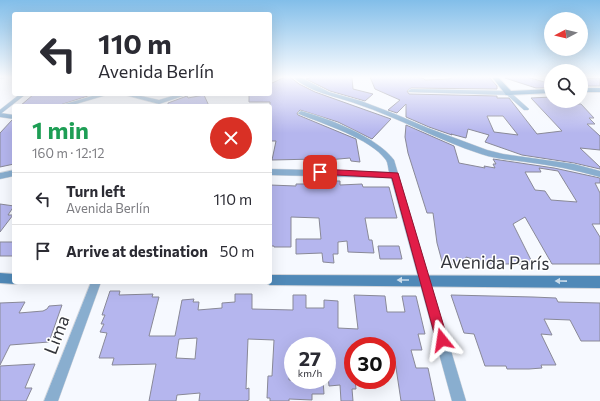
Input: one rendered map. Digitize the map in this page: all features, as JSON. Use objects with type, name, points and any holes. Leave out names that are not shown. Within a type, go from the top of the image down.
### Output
[{"type":"main road","points":[[0,278],[12,279]]},
{"type":"main road","name":"Avenida París","points":[[272,280],[600,282]]},
{"type":"street","points":[[69,104],[99,96]]},
{"type":"street","points":[[133,96],[159,102]]},
{"type":"street","points":[[156,104],[179,96]]},
{"type":"street","points":[[337,96],[359,102],[393,115],[425,130],[484,152],[574,167],[600,174]]},
{"type":"street","points":[[512,96],[526,109]]},
{"type":"street","points":[[300,113],[344,130],[374,145],[390,160],[459,401]]},
{"type":"street","points":[[0,115],[12,117]]},
{"type":"street","points":[[272,172],[395,175]]},
{"type":"street","points":[[0,176],[12,173]]},
{"type":"street","name":"Lima","points":[[51,401],[95,284]]},
{"type":"lane","points":[[0,112],[20,96]]},
{"type":"building","points":[[32,96],[88,96],[63,104],[22,104]]},
{"type":"building","points":[[187,96],[188,98],[204,96],[208,104],[168,104]]},
{"type":"building","points":[[249,96],[325,96],[391,119],[372,139],[338,122],[300,110],[297,113],[298,115],[356,139],[360,162],[351,161],[350,158],[316,161],[316,159],[272,160],[276,141],[272,141],[272,104],[270,104],[270,102],[249,102]]},
{"type":"building","points":[[346,96],[371,96],[365,101]]},
{"type":"building","points":[[390,96],[497,96],[497,98],[509,98],[537,134],[562,131],[531,98],[544,97],[544,108],[585,108],[594,118],[589,118],[595,124],[587,124],[600,136],[600,150],[580,148],[600,167],[600,169],[574,163],[522,155],[485,142],[489,135],[468,129],[466,138],[451,134],[452,135],[406,117],[406,104],[397,113],[388,110],[400,100]],"holes":[[[487,116],[503,116],[518,135],[494,132]]]},
{"type":"building","points":[[12,120],[12,164],[0,167],[0,133]]},
{"type":"building","points":[[406,125],[454,146],[459,163],[485,168],[484,166],[495,168],[493,164],[496,164],[493,159],[554,168],[600,178],[600,183],[595,183],[600,193],[600,224],[592,224],[600,237],[600,264],[552,264],[525,217],[513,224],[533,264],[482,264],[483,262],[466,257],[466,264],[443,265],[437,243],[433,213],[427,213],[408,153],[405,137]],"holes":[[[539,168],[558,171],[577,202],[551,200],[545,191],[535,190],[525,172],[541,172]]]},
{"type":"building","points":[[330,181],[340,181],[340,185],[362,184],[363,187],[389,187],[397,218],[365,218],[369,240],[372,240],[374,253],[348,252],[347,241],[338,242],[338,254],[333,254],[334,263],[323,262],[322,253],[296,254],[296,239],[321,239],[319,218],[291,217],[291,247],[272,246],[272,185],[296,186],[296,184],[330,184]]},
{"type":"building","points":[[0,204],[12,206],[12,209],[8,215],[12,215],[12,216],[0,232]]},
{"type":"building","points":[[0,242],[12,242],[12,256],[0,256]]},
{"type":"building","points":[[378,246],[399,246],[402,259],[380,259]]},
{"type":"building","points":[[110,291],[120,291],[119,295],[153,294],[152,297],[159,297],[149,336],[175,336],[182,300],[194,299],[193,302],[199,302],[198,310],[222,308],[222,303],[235,302],[235,294],[252,294],[252,309],[293,310],[293,295],[306,295],[306,308],[324,308],[324,300],[338,301],[338,328],[358,329],[354,295],[385,296],[387,312],[405,312],[402,296],[416,296],[425,334],[418,334],[422,350],[411,350],[416,368],[428,368],[435,401],[401,401],[396,368],[396,337],[344,337],[344,389],[352,389],[353,401],[341,401],[340,385],[336,385],[336,337],[284,337],[284,389],[324,389],[324,394],[312,394],[312,400],[289,399],[289,401],[270,401],[270,398],[267,398],[268,376],[272,376],[274,340],[248,339],[246,389],[249,388],[249,400],[199,401],[200,393],[177,395],[176,401],[149,401],[156,364],[112,365],[114,358],[99,358],[107,333],[100,332],[104,324],[101,324],[105,315],[102,315]],"holes":[[[197,338],[195,359],[176,358],[179,339]]]},
{"type":"building","points":[[451,295],[556,298],[558,302],[600,303],[600,341],[581,341],[570,320],[544,319],[552,335],[541,334],[556,365],[541,365],[542,368],[529,369],[507,369],[506,366],[485,366],[474,334],[464,333]]},
{"type":"building","points":[[25,302],[19,313],[43,311],[49,306],[62,305],[49,342],[10,345],[0,365],[0,303]]},
{"type":"building","points":[[35,364],[25,388],[32,388],[26,401],[0,401],[0,366]]},
{"type":"route","points":[[320,172],[395,175],[442,340]]}]
